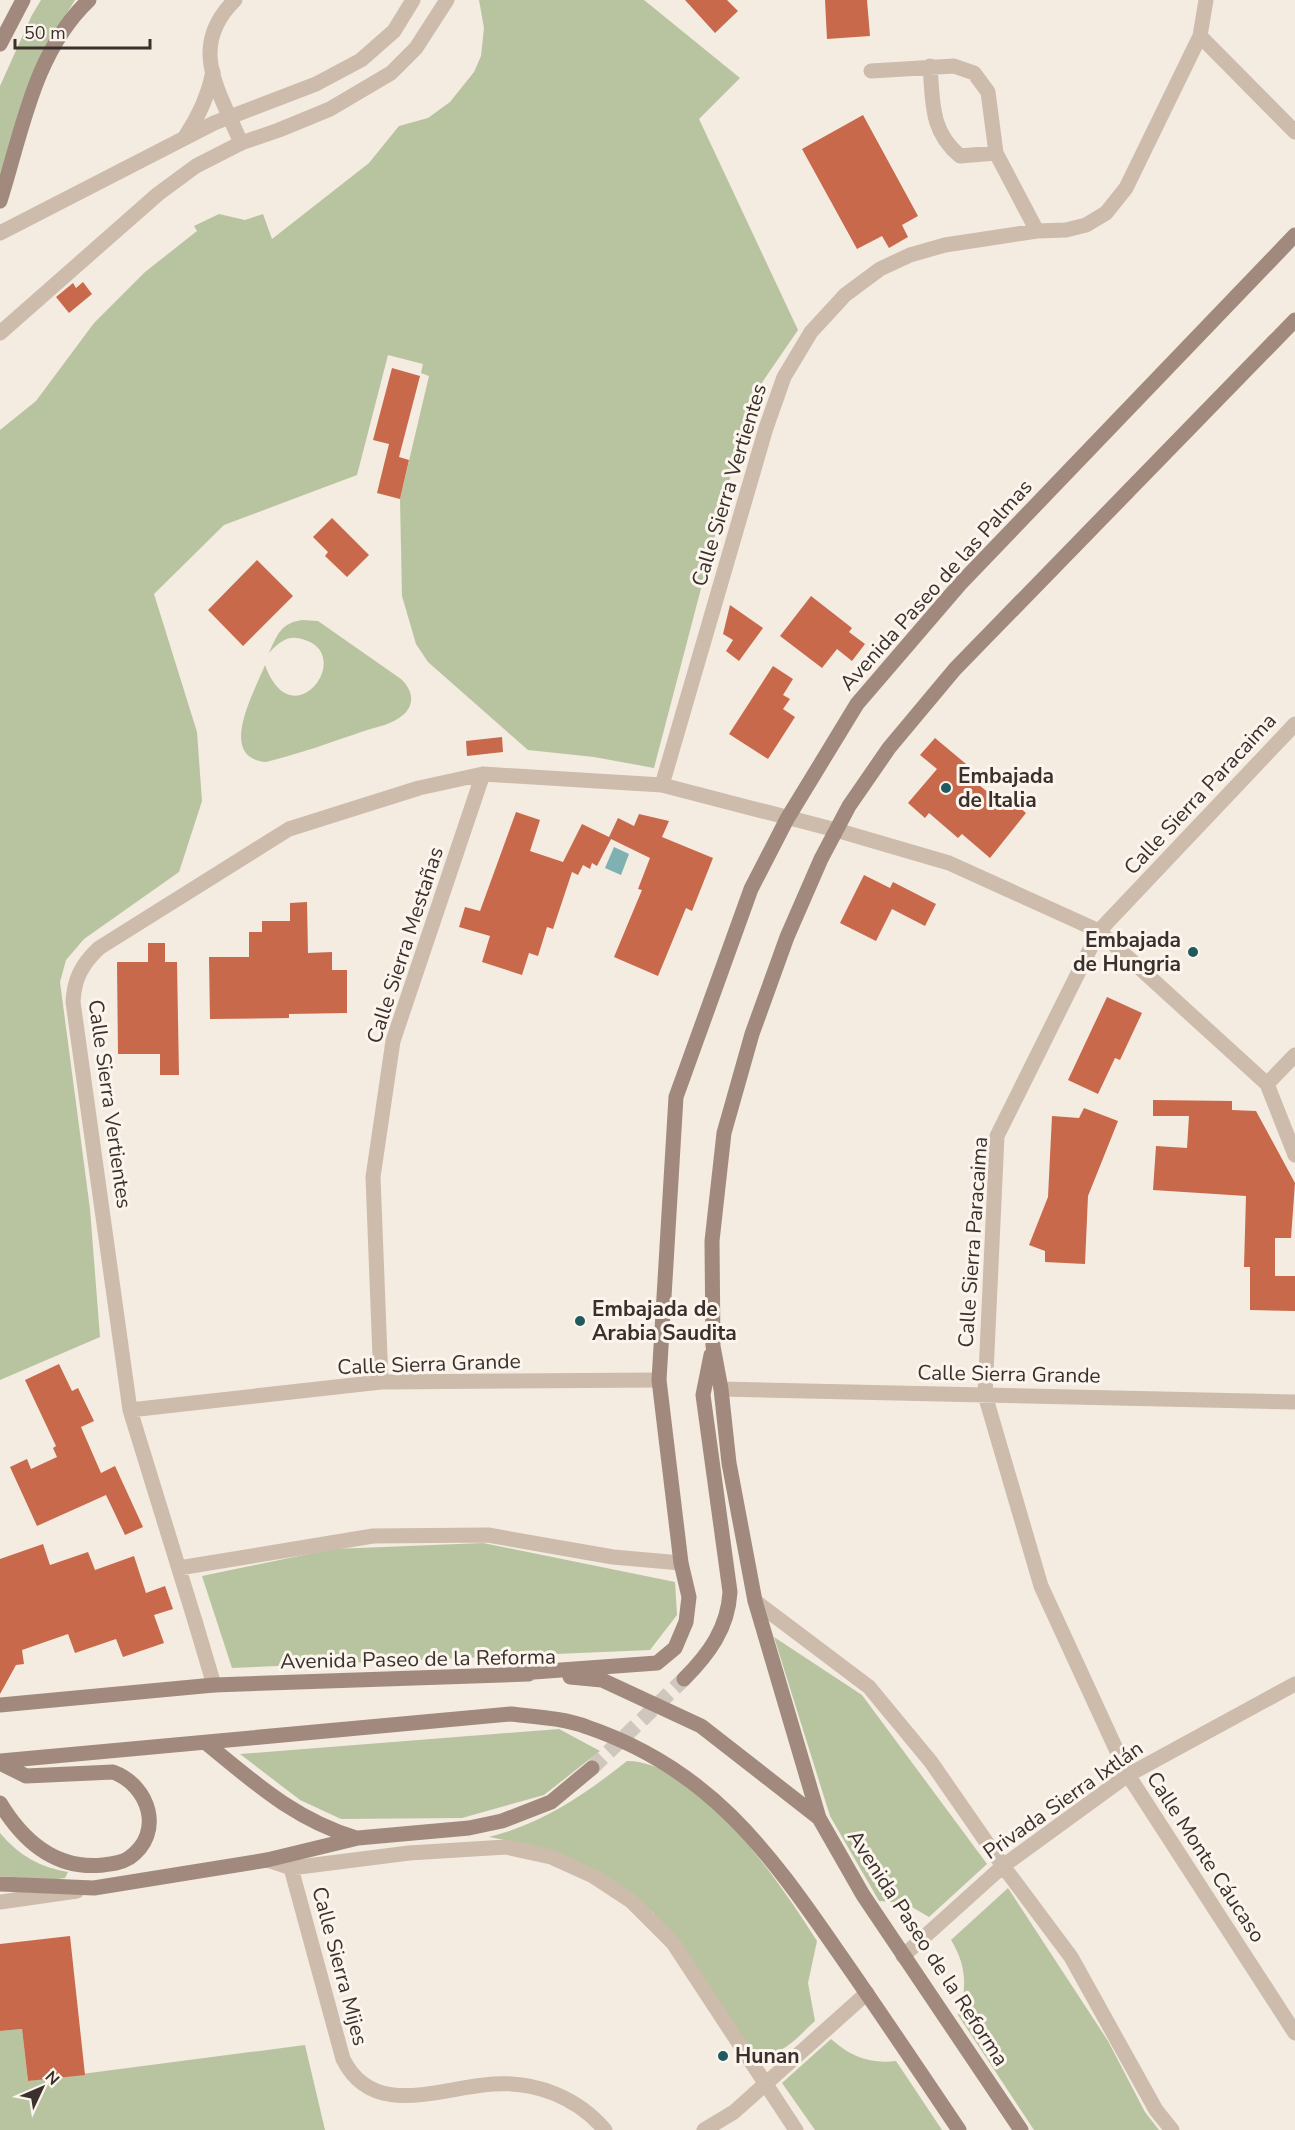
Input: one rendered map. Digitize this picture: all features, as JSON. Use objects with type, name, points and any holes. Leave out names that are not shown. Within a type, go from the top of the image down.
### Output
[{"type":"main road","points":[[0,44],[23,0]]},
{"type":"main road","points":[[0,201],[44,62],[64,27],[89,0]]},
{"type":"main road","name":"Avenida Paseo de las Palmas","points":[[520,1673],[657,1663],[675,1647],[686,1622],[689,1597],[681,1563],[659,1380],[676,1097],[751,889],[787,819],[857,704],[960,584],[1295,235]]},
{"type":"main road","points":[[684,1679],[713,1645],[729,1609],[730,1592],[703,1395],[712,1346],[712,1241],[724,1133],[766,988],[787,937],[836,830],[849,806],[889,748],[955,669],[1295,320]]},
{"type":"main road","points":[[712,1346],[721,1389],[729,1463],[755,1601],[819,1818]]},
{"type":"main road","name":"Avenida Paseo de la Reforma","points":[[0,1705],[214,1685],[520,1673],[602,1680],[701,1726],[819,1818],[863,1895],[1022,2130]]},
{"type":"main road","points":[[0,1762],[511,1714],[551,1718],[586,1726],[675,1769],[720,1803],[759,1843],[867,1993],[959,2130]]},
{"type":"main road","points":[[206,1743],[294,1811],[314,1822],[358,1838]]},
{"type":"main road","points":[[0,1762],[26,1776],[113,1772],[123,1775],[144,1796],[148,1806],[149,1826],[142,1844],[129,1858],[120,1863],[83,1866],[70,1864],[57,1859],[32,1842],[20,1831],[0,1803]]},
{"type":"main road","points":[[0,1884],[94,1888],[267,1860],[358,1838],[469,1828],[502,1821],[551,1802],[592,1768]]},
{"type":"street","points":[[235,0],[220,16],[210,38],[209,50],[213,72],[241,143]]},
{"type":"street","points":[[0,232],[230,116],[316,84],[361,60],[394,31],[413,0]]},
{"type":"street","points":[[0,333],[158,194],[196,166],[241,143],[304,120],[376,84],[416,48],[447,0]]},
{"type":"street","name":"Calle Sierra Vertientes","points":[[662,785],[766,428],[784,377],[811,332],[845,295],[880,269],[910,255],[945,245],[1037,231],[1066,230],[1086,225],[1106,213],[1126,188],[1200,36],[1206,0]]},
{"type":"street","points":[[1200,36],[1295,132]]},
{"type":"street","points":[[930,66],[934,118],[946,144],[960,156],[996,153]]},
{"type":"street","points":[[871,71],[954,66],[975,73],[988,92],[996,153],[1037,231]]},
{"type":"street","points":[[185,138],[198,118],[208,95],[213,72]]},
{"type":"street","name":"Calle Sierra Paracaima","points":[[985,1395],[998,1136],[1099,931],[1295,724]]},
{"type":"street","name":"Calle Sierra Vertientes","points":[[214,1685],[130,1410],[73,1002],[74,989],[82,967],[99,948],[289,829],[419,788],[483,774],[662,785],[836,830],[949,863],[1099,931],[1267,1084]]},
{"type":"street","name":"Calle Sierra Mestañas","points":[[381,1382],[373,1178],[393,1041],[483,774]]},
{"type":"street","points":[[1295,1055],[1267,1084],[1295,1155]]},
{"type":"street","name":"Calle Sierra Grande","points":[[130,1410],[381,1382],[659,1380]]},
{"type":"street","name":"Calle Sierra Grande","points":[[721,1389],[1295,1402]]},
{"type":"street","name":"Calle Monte Cáucaso","points":[[985,1395],[1041,1586],[1128,1775],[1295,2033]]},
{"type":"street","points":[[179,1568],[373,1536],[488,1536],[613,1557],[681,1563]]},
{"type":"street","points":[[755,1601],[869,1687],[931,1762],[1003,1866],[1071,1957],[1156,2110],[1172,2130]]},
{"type":"street","name":"Privada Sierra Ixtlán","points":[[903,1956],[1003,1866],[1128,1775],[1295,1684]]},
{"type":"street","points":[[267,1860],[291,1868],[409,1853],[506,1847],[551,1857],[572,1866],[631,1901],[673,1943],[796,2130]]},
{"type":"street","name":"Calle Sierra Mijes","points":[[291,1868],[343,2059],[349,2070],[362,2084],[378,2093],[400,2096],[494,2084],[526,2085],[560,2096],[578,2105],[594,2117],[605,2130]]},
{"type":"street","points":[[0,1902],[94,1888]]},
{"type":"street","points":[[719,2130],[734,2112],[867,1993]]},
{"type":"street","points":[[704,2130],[734,2112]]},
{"type":"green space","points":[[41,0],[75,0],[44,50],[0,181],[0,86]]},
{"type":"green space","points":[[479,0],[644,0],[740,78],[699,119],[798,330],[759,387],[737,451],[654,768],[594,757],[528,750],[428,662],[416,644],[402,596],[400,499],[429,376],[421,373],[423,364],[388,355],[357,475],[224,525],[154,594],[197,732],[202,801],[179,872],[84,939],[66,960],[60,982],[90,1209],[100,1337],[0,1380],[0,430],[36,401],[94,323],[145,272],[197,231],[194,226],[219,214],[245,220],[263,214],[272,239],[369,163],[399,126],[428,118],[450,102],[474,72],[481,56],[484,28]]},
{"type":"green space","points":[[302,620],[318,621],[401,679],[410,692],[410,706],[403,715],[390,723],[315,748],[266,762],[251,758],[243,749],[241,736],[243,722],[265,665],[277,686],[290,695],[303,694],[314,687],[321,675],[324,661],[319,649],[305,640],[289,638],[269,653],[277,635],[284,627]]},
{"type":"green space","points":[[483,1543],[675,1582],[677,1615],[650,1650],[232,1668],[202,1576],[333,1549]]},
{"type":"green space","points":[[774,1637],[862,1695],[987,1864],[929,1917],[905,1903],[879,1901],[830,1816]]},
{"type":"green space","points":[[559,1729],[600,1751],[544,1795],[462,1818],[341,1819],[300,1800],[240,1754]]},
{"type":"green space","points":[[627,1761],[654,1766],[682,1781],[710,1803],[760,1860],[817,1941],[808,1983],[815,2021],[784,2048],[767,2053],[758,2052],[748,2046],[653,1912],[530,1845],[489,1837],[528,1824],[562,1807]]},
{"type":"green space","points":[[0,1833],[14,1848],[39,1864],[68,1872],[65,1878],[50,1880],[0,1876]]},
{"type":"green space","points":[[1008,1888],[1108,2041],[1145,2112],[1159,2130],[1034,2130],[958,2015],[963,1995],[964,1976],[960,1958],[951,1940]]},
{"type":"green space","points":[[22,2029],[28,2081],[305,2045],[325,2130],[0,2130],[0,2031]]},
{"type":"green space","points":[[831,2039],[861,2058],[896,2061],[942,2130],[815,2130],[782,2083]]},
{"type":"water","points":[[614,847],[629,854],[621,875],[605,868]]},
{"type":"building","points":[[685,0],[727,0],[738,11],[715,33]]},
{"type":"building","points":[[825,0],[867,0],[870,36],[827,39]]},
{"type":"building","points":[[863,115],[918,216],[902,225],[908,237],[889,248],[882,236],[857,249],[802,149]]},
{"type":"building","points":[[83,282],[92,294],[69,313],[56,297],[73,283],[76,288]]},
{"type":"building","points":[[392,368],[420,376],[399,457],[409,460],[400,499],[377,493],[389,444],[373,440]]},
{"type":"building","points":[[332,518],[369,555],[347,577],[325,556],[328,552],[313,537]]},
{"type":"building","points":[[257,560],[293,596],[243,646],[208,610]]},
{"type":"building","points":[[811,596],[852,628],[849,632],[865,644],[852,661],[837,649],[822,668],[780,636]]},
{"type":"building","points":[[730,605],[763,628],[739,661],[726,651],[733,640],[723,634]]},
{"type":"building","points":[[773,666],[793,679],[783,695],[790,699],[783,709],[795,717],[768,759],[729,734]]},
{"type":"building","points":[[502,737],[503,752],[467,756],[466,741]]},
{"type":"building","points":[[935,738],[984,779],[979,785],[1006,807],[1012,801],[1026,813],[990,858],[962,834],[958,838],[929,813],[925,818],[908,803],[937,769],[920,755]]},
{"type":"building","points":[[516,812],[540,820],[530,851],[563,862],[582,824],[609,837],[618,818],[634,826],[639,814],[669,821],[662,837],[713,858],[692,911],[686,908],[658,976],[614,957],[642,890],[638,889],[650,858],[611,839],[597,866],[592,863],[590,869],[583,865],[578,875],[572,872],[553,929],[547,927],[538,956],[529,953],[522,975],[482,962],[490,936],[459,927],[465,907],[480,911]]},
{"type":"building","points":[[864,875],[890,888],[893,882],[936,904],[925,926],[892,909],[876,941],[840,923]]},
{"type":"building","points":[[307,902],[308,953],[332,952],[332,970],[347,970],[347,1013],[289,1014],[289,1018],[210,1019],[209,957],[249,957],[249,932],[262,932],[262,921],[290,921],[290,903]]},
{"type":"building","points":[[148,943],[165,943],[165,962],[177,962],[179,1075],[160,1075],[160,1054],[118,1054],[117,962],[148,962]]},
{"type":"building","points":[[1107,997],[1142,1013],[1120,1060],[1115,1058],[1098,1094],[1068,1080]]},
{"type":"building","points":[[1153,1100],[1232,1101],[1232,1110],[1256,1111],[1295,1183],[1291,1238],[1275,1238],[1275,1276],[1295,1276],[1295,1311],[1250,1310],[1250,1267],[1244,1267],[1246,1196],[1153,1190],[1156,1146],[1187,1148],[1189,1116],[1153,1116]]},
{"type":"building","points":[[1084,1108],[1118,1121],[1088,1196],[1085,1264],[1045,1262],[1045,1251],[1029,1245],[1048,1197],[1052,1116],[1079,1118]]},
{"type":"building","points":[[59,1364],[72,1391],[78,1388],[94,1421],[81,1427],[101,1473],[115,1466],[143,1527],[125,1535],[106,1495],[37,1526],[10,1467],[27,1459],[31,1469],[57,1457],[53,1448],[56,1446],[25,1380]]},
{"type":"building","points":[[43,1544],[50,1565],[88,1552],[95,1570],[134,1556],[146,1593],[165,1586],[173,1609],[154,1615],[164,1643],[123,1657],[116,1639],[75,1653],[68,1634],[22,1650],[24,1664],[16,1665],[0,1694],[0,1559]]},
{"type":"building","points":[[70,1936],[85,2075],[28,2081],[22,2029],[0,2031],[0,1944]]},
{"type":"tunnel","points":[[592,1768],[684,1679]]},
{"type":"place","name":"Embajada de Italia","points":[[946,788]]},
{"type":"place","name":"Embajada de Hungria","points":[[1193,952]]},
{"type":"place","name":"Embajada de Arabia Saudita","points":[[580,1321]]},
{"type":"place","name":"Hunan","points":[[723,2056]]}]
